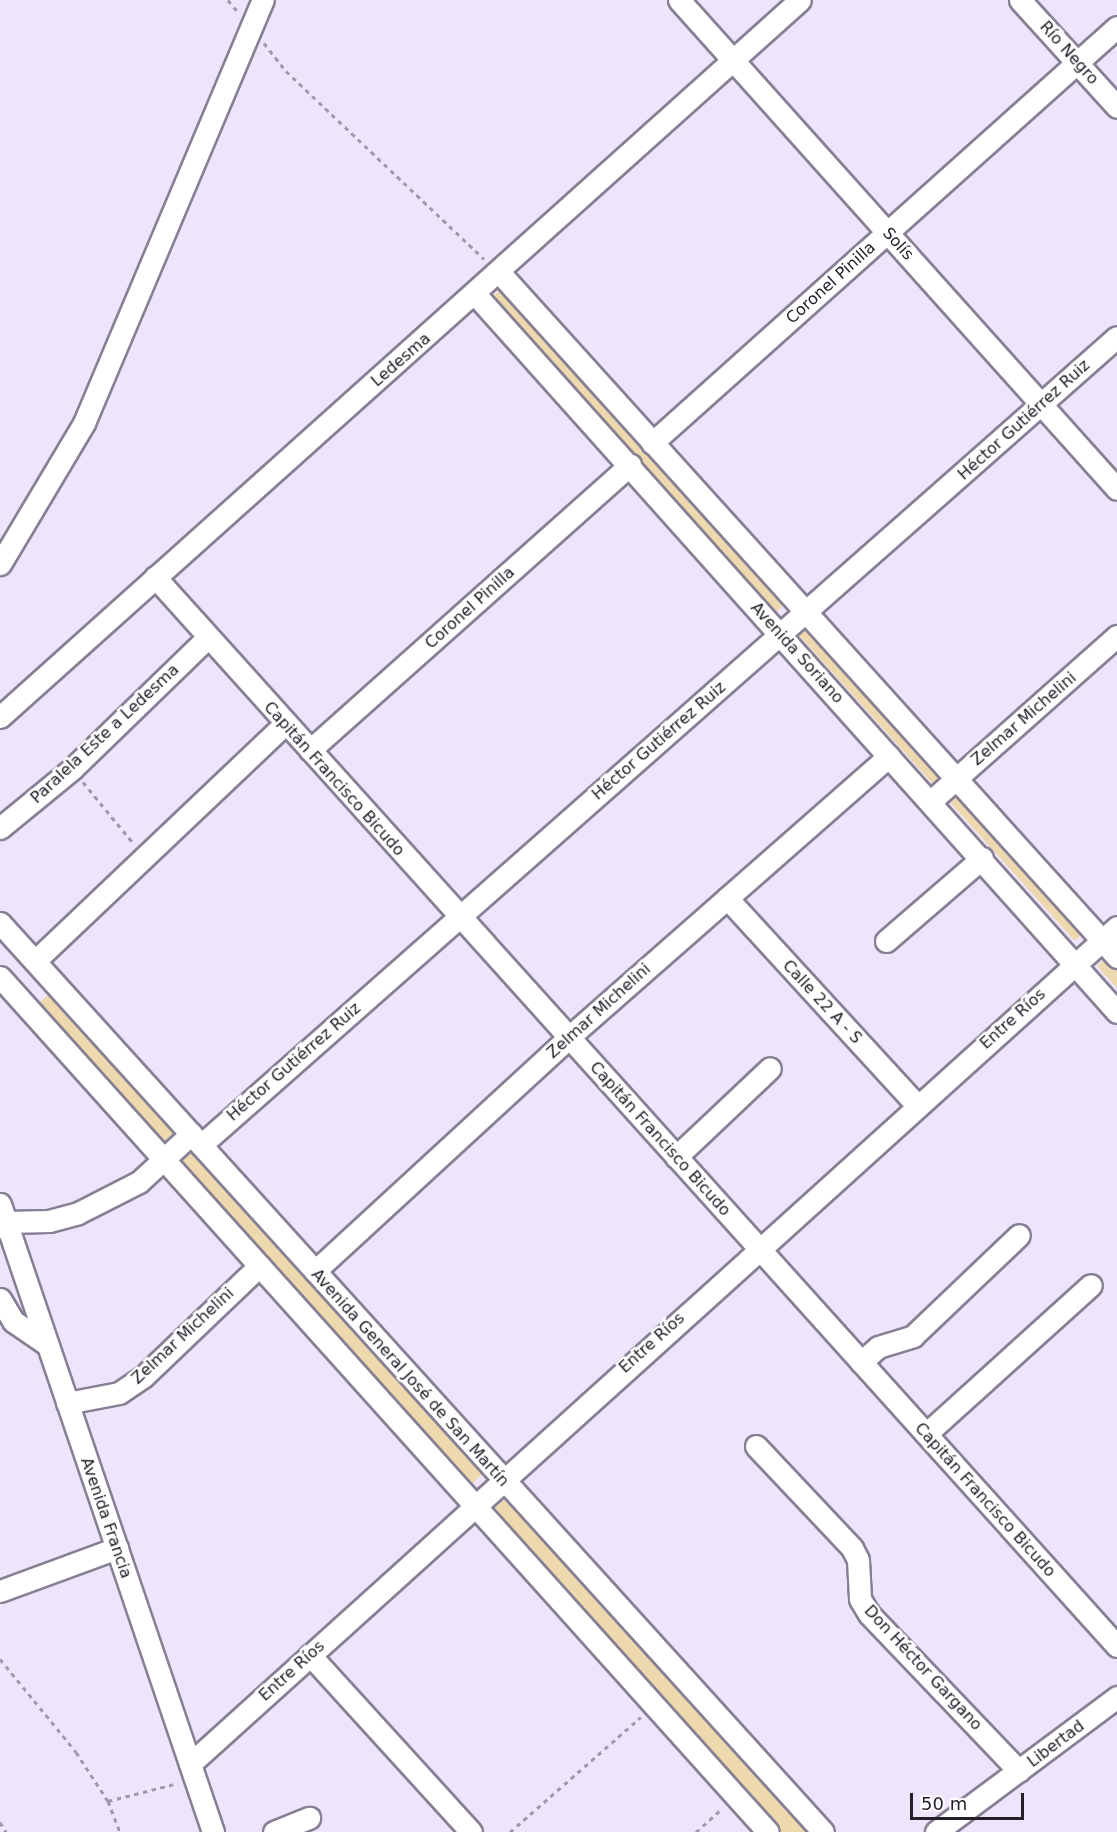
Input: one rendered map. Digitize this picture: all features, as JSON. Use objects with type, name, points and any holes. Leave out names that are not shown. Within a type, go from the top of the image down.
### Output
[{"type":"street","points":[[0,564],[89,414],[263,0]]},
{"type":"street","name":"Solís","points":[[679,0],[1117,489]]},
{"type":"street","name":"Ledesma","points":[[0,717],[475,294],[800,0]]},
{"type":"street","name":"Río Negro","points":[[1020,0],[1117,107]]},
{"type":"street","name":"Coronel Pinilla","points":[[652,443],[1117,27]]},
{"type":"street","name":"Avenida Soriano","points":[[499,272],[956,779],[1109,933],[1117,957]]},
{"type":"street","name":"Avenida Soriano","points":[[475,294],[982,858],[1117,1012]]},
{"type":"street","name":"Héctor Gutiérrez Ruiz","points":[[2,1218],[49,1221],[78,1213],[139,1182],[165,1160],[196,1140],[458,918],[1117,337]]},
{"type":"street","name":"Coronel Pinilla","points":[[310,750],[630,465]]},
{"type":"street","name":"Capitán Francisco Bicudo","points":[[155,577],[284,725],[310,750],[458,918],[1117,1646]]},
{"type":"street","name":"Zelmar Michelini","points":[[931,801],[1117,636]]},
{"type":"street","name":"Paralela Este a Ledesma","points":[[0,828],[72,769],[208,637]]},
{"type":"street","points":[[35,961],[284,725]]},
{"type":"street","name":"Zelmar Michelini","points":[[315,1271],[568,1038],[889,756]]},
{"type":"street","points":[[886,941],[982,858]]},
{"type":"street","name":"Calle 22 A - S","points":[[727,898],[917,1105]]},
{"type":"street","name":"Avenida General José de San Martín","points":[[0,923],[501,1480],[823,1832]]},
{"type":"street","name":"Entre Ríos","points":[[192,1771],[310,1655],[501,1480],[1109,933]]},
{"type":"street","points":[[0,977],[472,1507],[768,1832]]},
{"type":"street","points":[[676,1157],[770,1068]]},
{"type":"street","name":"Avenida Francia","points":[[2,1218],[68,1403],[213,1832]]},
{"type":"street","points":[[861,1362],[878,1347],[913,1336],[1019,1235]]},
{"type":"street","name":"Zelmar Michelini","points":[[68,1403],[119,1393],[143,1377],[259,1266]]},
{"type":"street","points":[[926,1434],[1090,1285]]},
{"type":"street","points":[[0,1299],[13,1322],[48,1345]]},
{"type":"street","name":"Don Héctor Gargano","points":[[756,1446],[852,1548],[858,1560],[860,1599],[869,1614],[1019,1771]]},
{"type":"street","points":[[0,1591],[117,1548]]},
{"type":"street","points":[[310,1655],[471,1832]]},
{"type":"street","name":"Libertad","points":[[936,1832],[1117,1697]]},
{"type":"street","points":[[274,1832],[309,1818]]},
{"type":"path","points":[[228,0],[286,71],[499,272]]},
{"type":"path","points":[[72,769],[145,857]]},
{"type":"path","points":[[0,1659],[76,1752],[108,1801],[120,1832]]},
{"type":"path","points":[[510,1832],[653,1706]]},
{"type":"path","points":[[108,1801],[192,1771]]},
{"type":"path","points":[[696,1832],[736,1797]]},
{"type":"path","points":[[0,1822],[6,1832]]},
{"type":"shaded area","points":[[502,288],[786,603],[776,612],[492,297]]},
{"type":"shaded area","points":[[809,627],[943,776],[933,784],[799,636]]},
{"type":"shaded area","points":[[960,794],[1084,932],[1075,941],[950,803]]},
{"type":"shaded area","points":[[1107,957],[1117,968],[1117,988],[1097,966]]},
{"type":"shaded area","points":[[50,993],[483,1474],[467,1488],[34,1007]]},
{"type":"shaded area","points":[[506,1498],[807,1832],[777,1832],[490,1513]]}]
